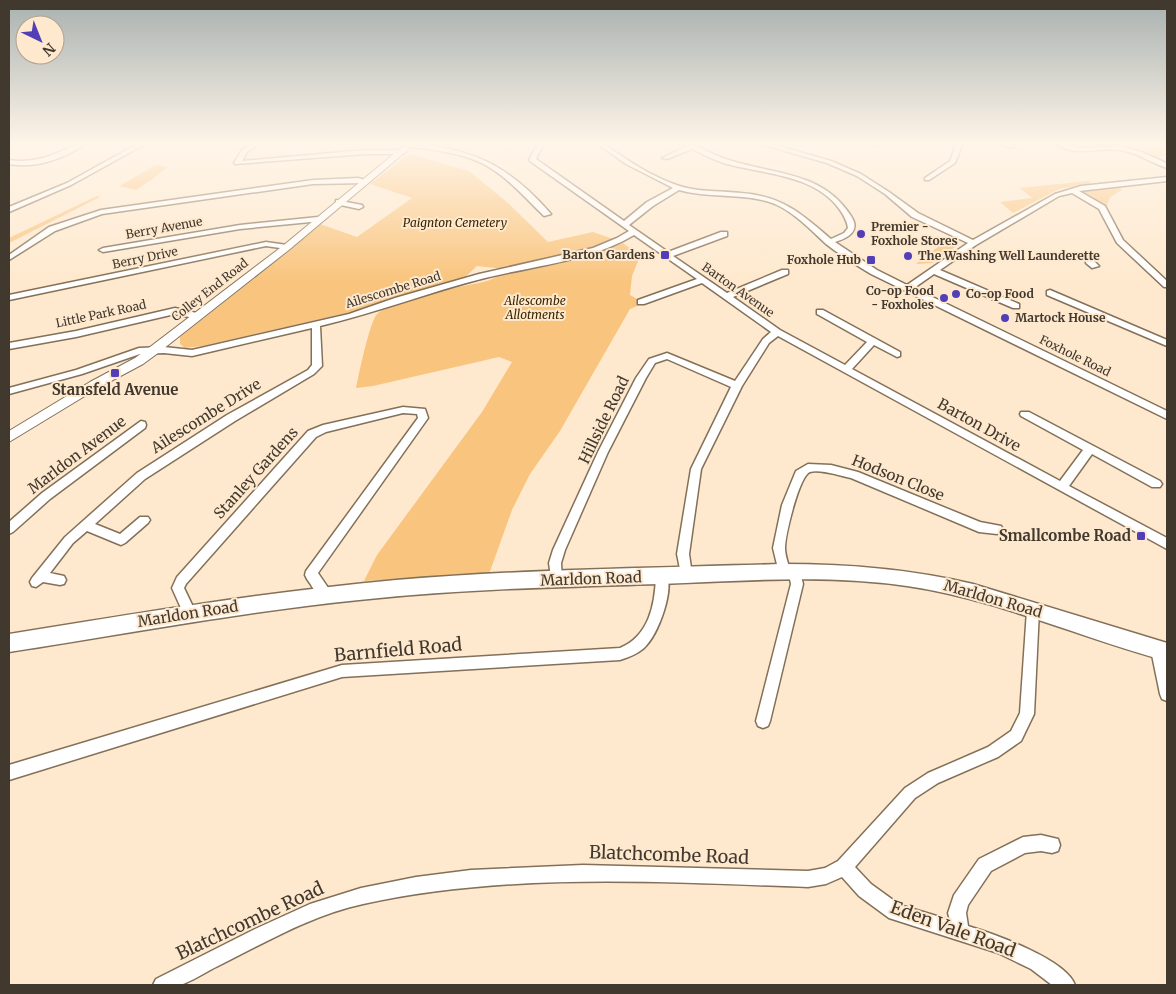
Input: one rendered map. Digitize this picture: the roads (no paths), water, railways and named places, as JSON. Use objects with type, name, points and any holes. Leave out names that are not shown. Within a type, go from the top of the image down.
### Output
[{"type":"main road","name":"Marldon Road","points":[[9,643],[190,613],[371,591],[556,580],[849,572],[907,578],[969,590],[1163,651]]},
{"type":"street","points":[[9,210],[57,189]]},
{"type":"street","points":[[9,258],[52,229],[102,212],[261,189]]},
{"type":"street","name":"Colley End Road","points":[[9,437],[94,385],[139,361],[286,247],[356,189]]},
{"type":"street","points":[[519,189],[547,214]]},
{"type":"street","name":"Barton Avenue","points":[[575,189],[777,332],[766,342],[737,386],[710,438],[693,477],[683,554],[686,575]]},
{"type":"street","points":[[625,224],[650,204],[676,189]]},
{"type":"street","name":"Foxhole Road","points":[[687,189],[742,194],[774,202],[800,214],[829,242],[857,262],[907,289],[1167,415]]},
{"type":"street","points":[[822,189],[839,201],[852,223],[850,232],[829,242]]},
{"type":"street","points":[[882,189],[915,215],[973,243]]},
{"type":"street","points":[[907,289],[973,243],[1051,198],[1077,189]]},
{"type":"street","points":[[1073,190],[1102,208],[1120,241],[1167,285]]},
{"type":"street","points":[[340,202],[362,205],[353,213]]},
{"type":"street","name":"Berry Avenue","points":[[103,250],[240,226],[318,219]]},
{"type":"street","name":"Ailescombe Road","points":[[154,350],[192,353],[316,325],[352,316],[398,300],[482,276],[595,250],[620,240],[635,231]]},
{"type":"street","points":[[668,255],[724,234]]},
{"type":"street","name":"Berry Drive","points":[[9,298],[266,244],[286,247]]},
{"type":"street","points":[[933,270],[1016,306]]},
{"type":"street","points":[[726,297],[785,272]]},
{"type":"street","points":[[641,302],[703,280]]},
{"type":"street","points":[[1050,293],[1167,343]]},
{"type":"street","name":"Little Park Road","points":[[9,346],[76,334],[175,311],[198,316]]},
{"type":"street","points":[[820,312],[897,354]]},
{"type":"street","name":"Ailescombe Drive","points":[[60,580],[38,579],[69,540],[141,476],[272,393],[311,372],[317,366],[316,325]]},
{"type":"street","name":"Barton Drive","points":[[777,332],[1167,544]]},
{"type":"street","points":[[846,369],[874,341]]},
{"type":"street","points":[[9,391],[79,372],[126,354],[154,350]]},
{"type":"street","name":"Hillside Road","points":[[556,580],[555,563],[559,550],[603,452],[641,378],[652,361],[667,356],[737,386]]},
{"type":"street","name":"Stanley Gardens","points":[[190,613],[178,588],[181,581],[312,434],[323,429],[403,410],[421,411],[423,418],[312,571],[311,575],[327,595]]},
{"type":"street","points":[[1025,414],[1156,484]]},
{"type":"street","name":"Marldon Avenue","points":[[9,528],[46,496],[141,425]]},
{"type":"street","points":[[1062,486],[1090,449]]},
{"type":"street","name":"Hodson Close","points":[[763,721],[796,584],[789,573],[779,548],[788,505],[800,474],[808,468],[831,469],[854,475],[979,527],[997,529]]},
{"type":"street","points":[[85,526],[121,540],[144,520]]},
{"type":"street","name":"Barnfield Road","points":[[9,773],[342,671],[620,654],[630,651],[638,646],[653,623],[662,597],[662,576]]},
{"type":"street","name":"Blatchcombe Road","points":[[162,985],[255,938],[312,912],[370,894],[463,880],[569,872],[808,879],[826,876],[844,867],[910,793],[933,778],[993,752],[1016,736],[1027,714],[1033,610]]},
{"type":"street","points":[[1163,651],[1167,694]]},
{"type":"street","points":[[960,932],[958,913],[960,901],[985,865],[1023,845],[1041,843],[1052,845]]},
{"type":"street","name":"Eden Vale Road","points":[[844,867],[865,890],[895,912],[1001,945],[1023,954],[1066,985]]},
{"type":"place","name":"Premier - Foxhole Stores","points":[[861,234]]},
{"type":"place","name":"Barton Gardens","points":[[665,255]]},
{"type":"place","name":"The Washing Well Launderette","points":[[908,256]]},
{"type":"place","name":"Foxhole Hub","points":[[871,260]]},
{"type":"place","name":"Co-op Food","points":[[956,294]]},
{"type":"place","name":"Co-op Food - Foxholes","points":[[944,298]]},
{"type":"place","name":"Martock House","points":[[1005,318]]},
{"type":"place","name":"Stansfeld Avenue","points":[[115,373]]},
{"type":"place","name":"Smallcombe Road","points":[[1141,536]]},
{"type":"park label","name":"Paignton Cemetery","points":[[455,223]]},
{"type":"park label","name":"Ailescombe Allotments","points":[[535,308]]}]
